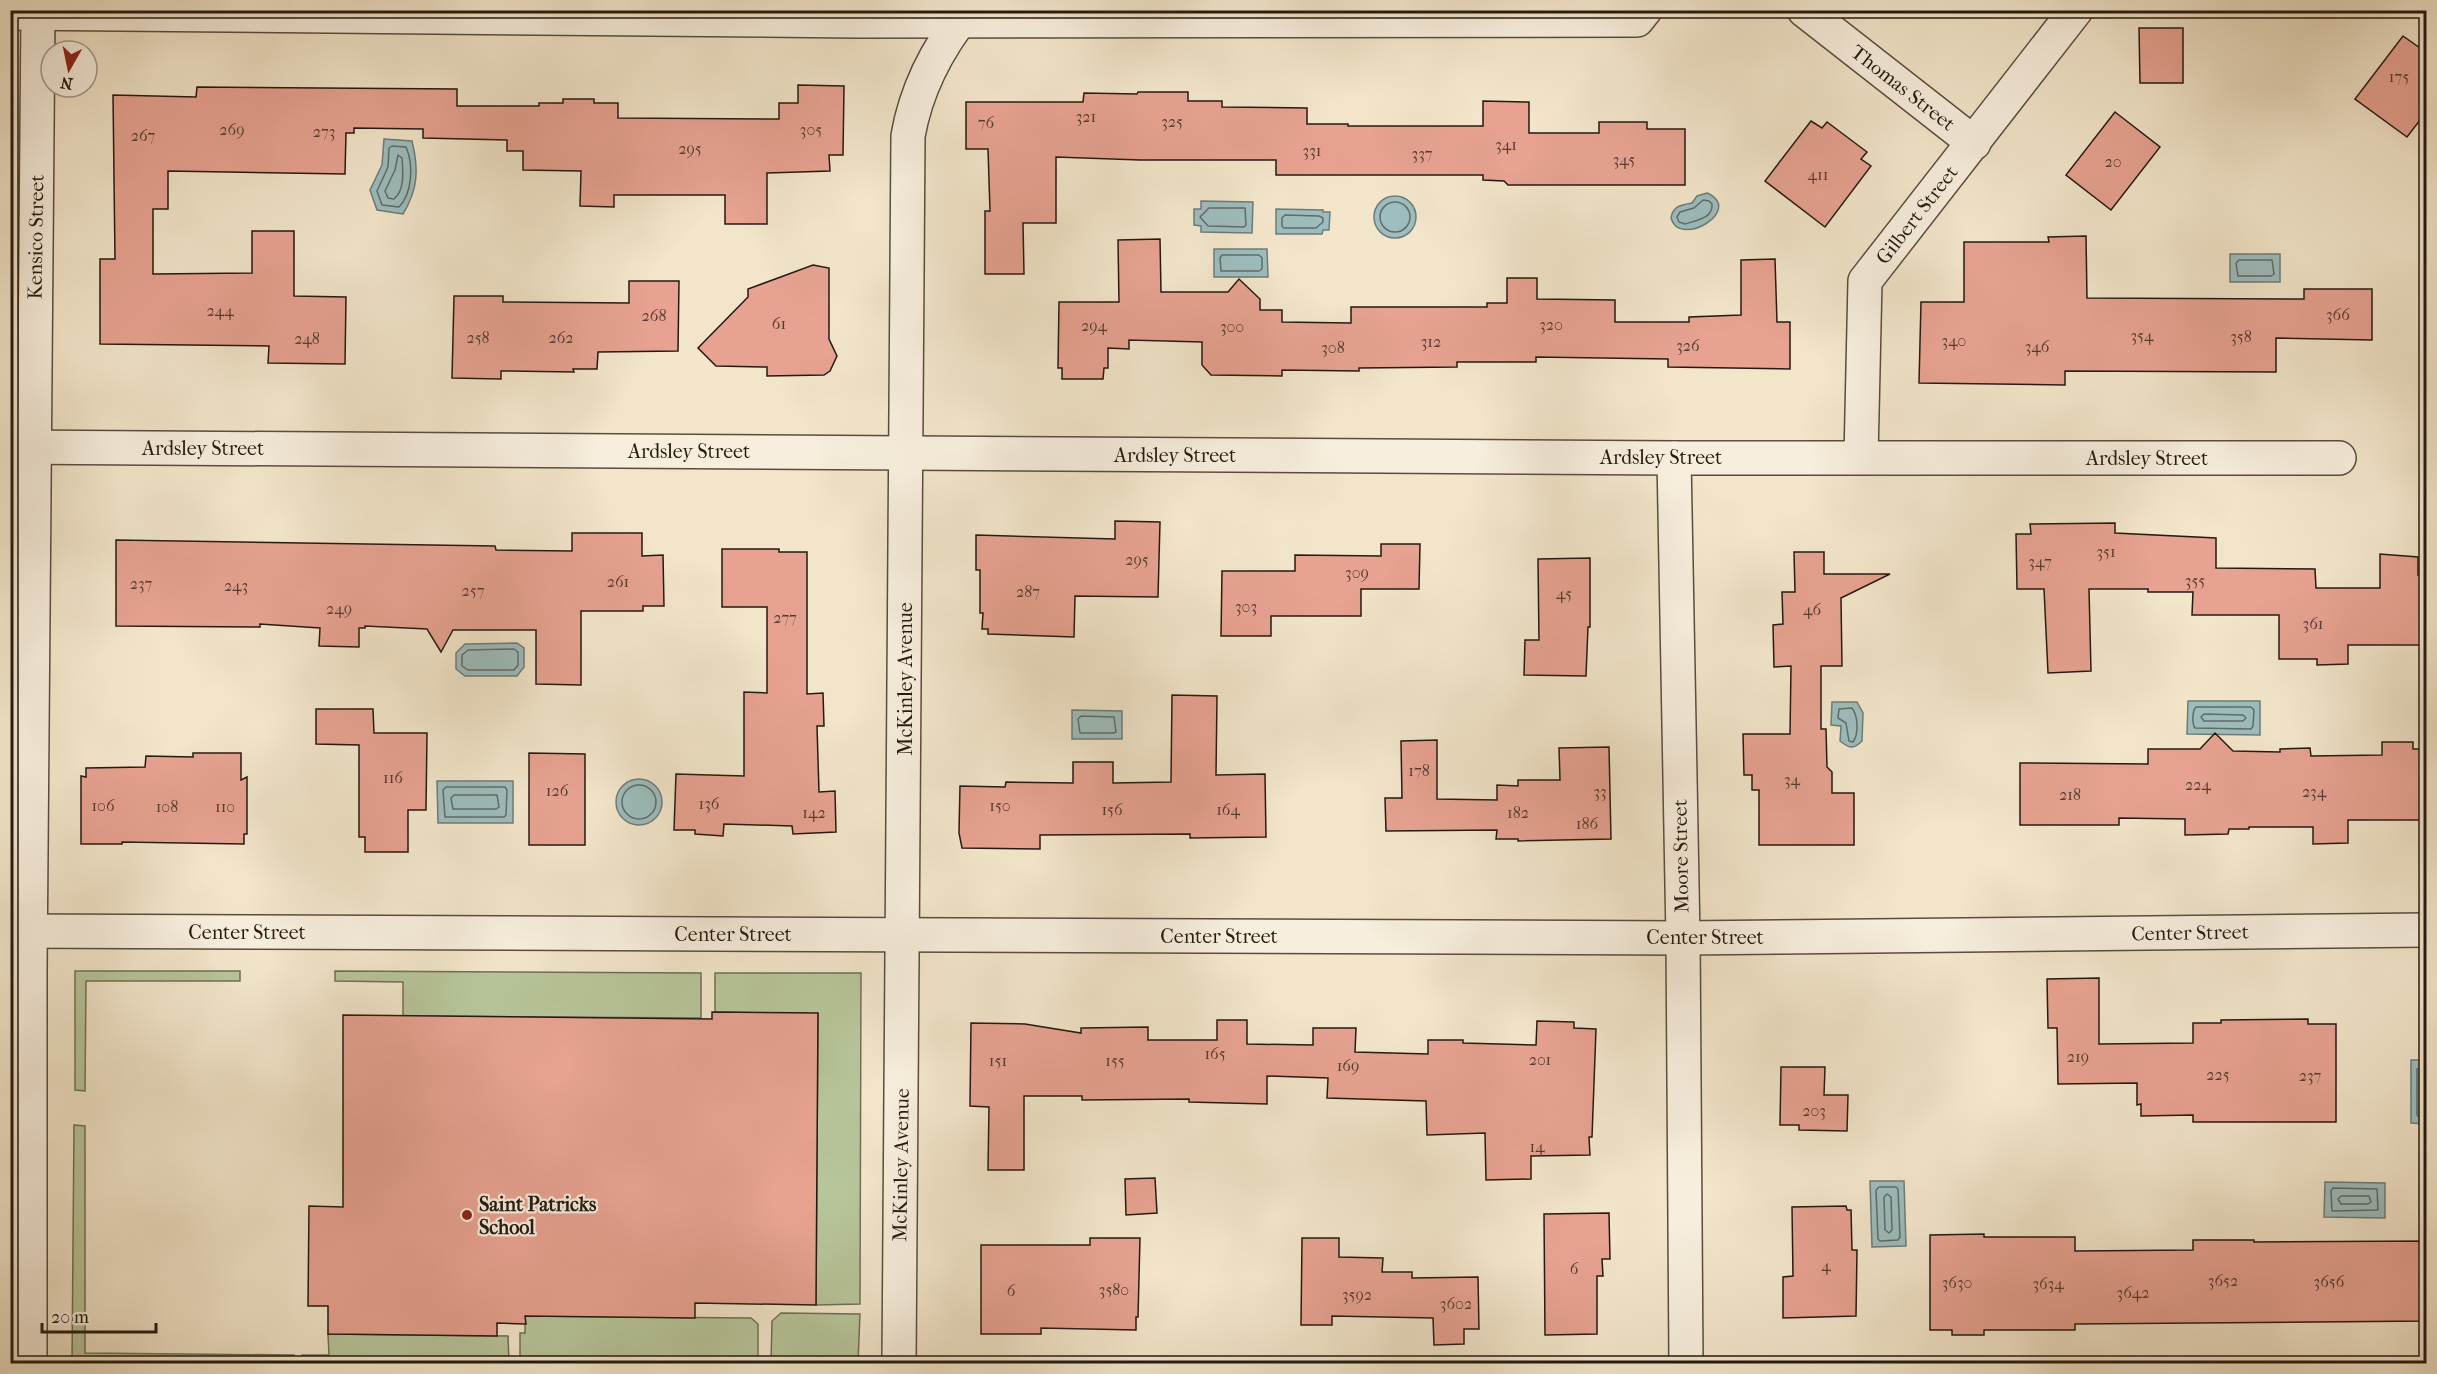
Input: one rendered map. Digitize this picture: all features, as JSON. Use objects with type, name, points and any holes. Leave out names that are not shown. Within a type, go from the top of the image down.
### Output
[{"type":"street","points":[[29,12],[1637,20],[1645,10]]},
{"type":"street","name":"Thomas Street","points":[[1804,10],[1974,142]]},
{"type":"street","name":"Gilbert Street","points":[[1861,457],[1865,281],[2076,10]]},
{"type":"street","name":"Kensico Street","points":[[29,12],[22,447],[20,931],[30,1364]]},
{"type":"street","name":"McKinley Avenue","points":[[899,1364],[908,136],[912,109],[929,70],[963,16]]},
{"type":"street","name":"Ardsley Street","points":[[22,447],[1674,458],[2339,458]]},
{"type":"street","name":"Moore Street","points":[[1674,458],[1683,938],[1686,1364]]},
{"type":"street","name":"Center Street","points":[[20,931],[1683,938],[2427,930]]},
{"type":"green space","points":[[75,971],[240,971],[240,981],[86,981],[85,1091],[75,1090]]},
{"type":"green space","points":[[335,971],[701,973],[701,1018],[403,1016],[403,982],[335,981]]},
{"type":"green space","points":[[715,973],[861,973],[860,1304],[816,1305],[818,1014],[715,1012]]},
{"type":"green space","points":[[74,1125],[85,1126],[85,1353],[294,1355],[294,1363],[72,1363]]},
{"type":"green space","points":[[781,1313],[860,1314],[858,1363],[771,1363],[772,1321]]},
{"type":"green space","points":[[525,1316],[751,1318],[758,1324],[758,1363],[520,1364],[520,1333],[525,1333]]},
{"type":"green space","points":[[328,1334],[508,1336],[509,1363],[302,1364],[302,1355],[329,1355]]},
{"type":"water","points":[[384,139],[412,141],[416,161],[416,179],[412,196],[403,214],[377,210],[370,190],[382,165]]},
{"type":"water","points":[[1707,193],[1717,200],[1719,208],[1714,217],[1696,228],[1685,230],[1676,227],[1671,218],[1676,209],[1681,205],[1692,203],[1697,196]]},
{"type":"water","points":[[1395,196],[1410,202],[1416,217],[1410,232],[1395,238],[1380,232],[1374,217],[1380,202]]},
{"type":"water","points":[[1201,201],[1253,202],[1252,233],[1201,232],[1201,226],[1194,225],[1194,209],[1201,209]]},
{"type":"water","points":[[1276,209],[1330,212],[1329,230],[1323,230],[1322,234],[1276,234]]},
{"type":"water","points":[[1214,249],[1267,249],[1268,277],[1214,277]]},
{"type":"water","points":[[2230,254],[2280,254],[2280,282],[2230,282]]},
{"type":"water","points":[[517,643],[524,648],[524,667],[517,676],[465,676],[456,669],[456,653],[465,644]]},
{"type":"water","points":[[2188,701],[2260,701],[2260,735],[2187,734]]},
{"type":"water","points":[[1832,702],[1857,702],[1863,713],[1862,741],[1856,746],[1849,746],[1840,741],[1841,726],[1831,725]]},
{"type":"water","points":[[1072,710],[1122,711],[1122,739],[1072,739]]},
{"type":"water","points":[[639,779],[655,786],[662,802],[655,818],[639,825],[623,818],[616,802],[623,786]]},
{"type":"water","points":[[437,781],[513,781],[513,823],[438,823]]},
{"type":"water","points":[[2411,1060],[2426,1060],[2426,1124],[2411,1123]]},
{"type":"water","points":[[1870,1181],[1904,1181],[1906,1246],[1872,1247]]},
{"type":"water","points":[[2325,1182],[2385,1183],[2385,1218],[2324,1217]]},
{"type":"building","points":[[2139,28],[2183,28],[2183,83],[2140,83]]},
{"type":"building","points":[[2403,36],[2427,53],[2427,111],[2407,137],[2355,99]]},
{"type":"building","points":[[798,85],[844,86],[843,155],[829,155],[830,171],[767,173],[767,224],[725,224],[725,195],[614,195],[614,207],[580,206],[581,171],[523,170],[523,151],[507,151],[507,140],[423,138],[423,129],[354,128],[354,133],[346,133],[345,174],[168,171],[168,209],[153,209],[153,274],[252,273],[252,231],[294,231],[294,296],[346,297],[345,364],[268,363],[269,346],[100,344],[100,259],[115,259],[113,95],[196,97],[197,87],[457,89],[457,106],[539,106],[539,103],[563,103],[563,99],[594,99],[594,103],[618,103],[618,118],[779,119],[779,103],[798,103]]},
{"type":"building","points":[[1138,92],[1188,92],[1188,101],[1222,101],[1222,107],[1307,108],[1307,124],[1483,126],[1483,101],[1529,102],[1529,133],[1599,133],[1599,122],[1647,122],[1647,129],[1685,129],[1685,185],[1508,185],[1504,181],[1483,180],[1483,175],[1276,175],[1276,160],[1140,160],[1056,157],[1056,223],[1023,223],[1024,274],[985,274],[985,211],[990,211],[988,149],[966,149],[966,102],[1083,102],[1084,93],[1137,94]]},
{"type":"building","points":[[2115,112],[2160,147],[2111,210],[2066,175]]},
{"type":"building","points":[[1811,121],[1822,128],[1827,122],[1867,152],[1861,159],[1871,166],[1825,227],[1765,181]]},
{"type":"building","points":[[2086,236],[2087,298],[2304,299],[2304,289],[2372,289],[2372,340],[2276,338],[2276,372],[2065,371],[2065,385],[1919,383],[1921,302],[1964,302],[1964,242],[2049,242],[2048,237]]},
{"type":"building","points":[[1160,239],[1161,292],[1228,292],[1239,279],[1260,299],[1260,310],[1282,310],[1282,322],[1351,323],[1351,307],[1487,307],[1487,303],[1507,303],[1507,278],[1537,278],[1537,299],[1615,300],[1615,322],[1689,322],[1689,317],[1741,315],[1741,260],[1775,259],[1777,322],[1790,322],[1790,369],[1668,367],[1668,359],[1536,357],[1536,362],[1457,362],[1457,367],[1359,368],[1359,371],[1282,370],[1282,376],[1211,375],[1202,365],[1202,342],[1129,340],[1129,349],[1108,348],[1108,368],[1104,368],[1103,379],[1062,379],[1062,368],[1058,368],[1059,302],[1119,302],[1118,240]]},
{"type":"building","points":[[813,265],[829,268],[829,339],[837,356],[830,371],[824,375],[767,376],[767,367],[716,366],[698,348],[748,297],[748,289]]},
{"type":"building","points":[[629,281],[679,281],[678,351],[598,352],[597,369],[573,369],[574,372],[501,371],[501,379],[452,378],[454,296],[503,296],[503,302],[629,303]]},
{"type":"building","points":[[1115,521],[1160,522],[1158,597],[1075,596],[1074,637],[988,634],[988,629],[982,629],[980,570],[976,570],[976,535],[1115,539]]},
{"type":"building","points":[[2115,523],[2115,533],[2216,538],[2216,568],[2315,569],[2316,588],[2380,588],[2380,554],[2418,557],[2418,575],[2427,575],[2427,645],[2348,645],[2348,664],[2317,665],[2317,659],[2279,659],[2279,615],[2192,615],[2193,592],[2089,589],[2091,671],[2048,673],[2044,589],[2017,589],[2016,534],[2031,534],[2030,524]]},
{"type":"building","points":[[572,533],[642,533],[642,556],[663,555],[664,606],[643,606],[643,611],[581,611],[581,685],[536,684],[536,630],[453,630],[441,652],[427,629],[365,626],[365,628],[359,628],[359,647],[319,646],[320,628],[260,624],[260,627],[116,626],[116,540],[495,546],[496,550],[572,551]]},
{"type":"building","points":[[1381,544],[1420,544],[1419,589],[1361,589],[1361,616],[1271,616],[1271,636],[1221,636],[1222,571],[1295,571],[1295,555],[1381,556]]},
{"type":"building","points":[[722,549],[779,549],[779,552],[807,552],[807,694],[823,693],[824,726],[817,726],[819,792],[835,791],[836,832],[793,834],[792,826],[724,824],[723,836],[695,834],[695,830],[674,830],[676,774],[744,776],[744,692],[767,693],[767,607],[722,607]]},
{"type":"building","points":[[1794,552],[1824,552],[1824,574],[1890,574],[1841,598],[1842,666],[1821,666],[1821,729],[1826,729],[1827,767],[1832,772],[1832,793],[1854,793],[1854,845],[1759,845],[1759,790],[1752,790],[1752,775],[1744,775],[1743,734],[1790,734],[1791,666],[1774,667],[1773,625],[1783,624],[1782,592],[1795,592]]},
{"type":"building","points":[[1590,558],[1590,627],[1588,627],[1586,676],[1524,675],[1525,640],[1539,640],[1538,559]]},
{"type":"building","points":[[1172,695],[1217,696],[1216,775],[1265,774],[1266,837],[1190,838],[1190,834],[1040,835],[1040,849],[962,848],[959,833],[960,786],[1005,787],[1006,782],[1073,783],[1073,762],[1113,762],[1113,783],[1171,782]]},
{"type":"building","points":[[316,709],[373,709],[374,733],[427,733],[426,810],[408,810],[408,852],[365,852],[365,837],[359,837],[359,745],[316,744]]},
{"type":"building","points":[[2215,733],[2233,751],[2280,752],[2280,749],[2310,748],[2311,756],[2382,755],[2382,742],[2413,742],[2413,749],[2427,749],[2427,820],[2348,820],[2348,843],[2313,844],[2313,827],[2249,827],[2249,829],[2229,829],[2228,834],[2185,835],[2185,819],[2119,818],[2119,825],[2020,825],[2020,763],[2148,764],[2148,749],[2200,749]]},
{"type":"building","points":[[1437,740],[1437,799],[1497,800],[1497,785],[1518,786],[1518,780],[1560,780],[1559,748],[1609,747],[1611,839],[1518,841],[1518,839],[1496,839],[1497,830],[1386,831],[1385,798],[1402,798],[1401,741]]},
{"type":"building","points":[[193,753],[241,753],[241,780],[247,777],[247,834],[244,834],[244,844],[122,842],[122,844],[81,844],[81,776],[86,777],[86,768],[145,767],[146,756],[193,757]]},
{"type":"building","points":[[529,753],[585,754],[585,845],[529,845]]},
{"type":"building","points":[[2099,978],[2099,1044],[2193,1043],[2193,1023],[2221,1023],[2221,1020],[2308,1019],[2308,1024],[2336,1024],[2336,1122],[2193,1122],[2193,1115],[2141,1116],[2141,1104],[2137,1105],[2137,1083],[2058,1084],[2057,1028],[2048,1028],[2047,979]]},
{"type":"building","points":[[712,1012],[818,1013],[816,1305],[695,1303],[695,1318],[525,1316],[526,1324],[497,1323],[497,1336],[328,1334],[328,1306],[308,1306],[309,1206],[343,1207],[343,1015],[712,1019]]},
{"type":"building","points":[[1217,1020],[1247,1020],[1247,1044],[1313,1045],[1313,1028],[1356,1028],[1355,1052],[1428,1054],[1428,1040],[1536,1045],[1537,1021],[1574,1022],[1574,1028],[1596,1029],[1592,1137],[1589,1137],[1590,1155],[1531,1156],[1531,1179],[1486,1180],[1485,1133],[1427,1135],[1426,1101],[1327,1098],[1328,1078],[1267,1076],[1267,1104],[1189,1102],[1189,1099],[1082,1100],[1082,1096],[1024,1096],[1024,1170],[988,1170],[989,1107],[970,1106],[971,1023],[1025,1024],[1081,1033],[1081,1028],[1148,1027],[1148,1040],[1217,1040]]},
{"type":"building","points":[[1781,1067],[1825,1067],[1824,1095],[1848,1095],[1847,1131],[1799,1130],[1799,1125],[1780,1125]]},
{"type":"building","points":[[1155,1178],[1157,1213],[1126,1215],[1125,1179]]},
{"type":"building","points":[[1846,1206],[1847,1210],[1851,1210],[1852,1250],[1857,1250],[1856,1316],[1783,1318],[1783,1277],[1793,1276],[1792,1207]]},
{"type":"building","points":[[1609,1213],[1610,1259],[1602,1259],[1603,1276],[1597,1276],[1597,1334],[1545,1335],[1544,1214]]},
{"type":"building","points":[[1984,1234],[1984,1237],[2075,1237],[2075,1251],[2193,1250],[2193,1240],[2427,1241],[2427,1321],[2075,1324],[2075,1330],[1984,1330],[1984,1335],[1952,1335],[1952,1330],[1930,1330],[1930,1235]]},
{"type":"building","points":[[1090,1238],[1140,1238],[1136,1330],[1041,1328],[1041,1334],[981,1334],[981,1245],[1090,1245]]},
{"type":"building","points":[[1302,1238],[1339,1238],[1339,1257],[1383,1258],[1382,1272],[1412,1272],[1412,1278],[1478,1277],[1479,1329],[1464,1329],[1464,1344],[1434,1345],[1433,1318],[1332,1316],[1332,1325],[1301,1325]]},
{"type":"place","name":"Saint Patricks School","points":[[467,1215]]}]
